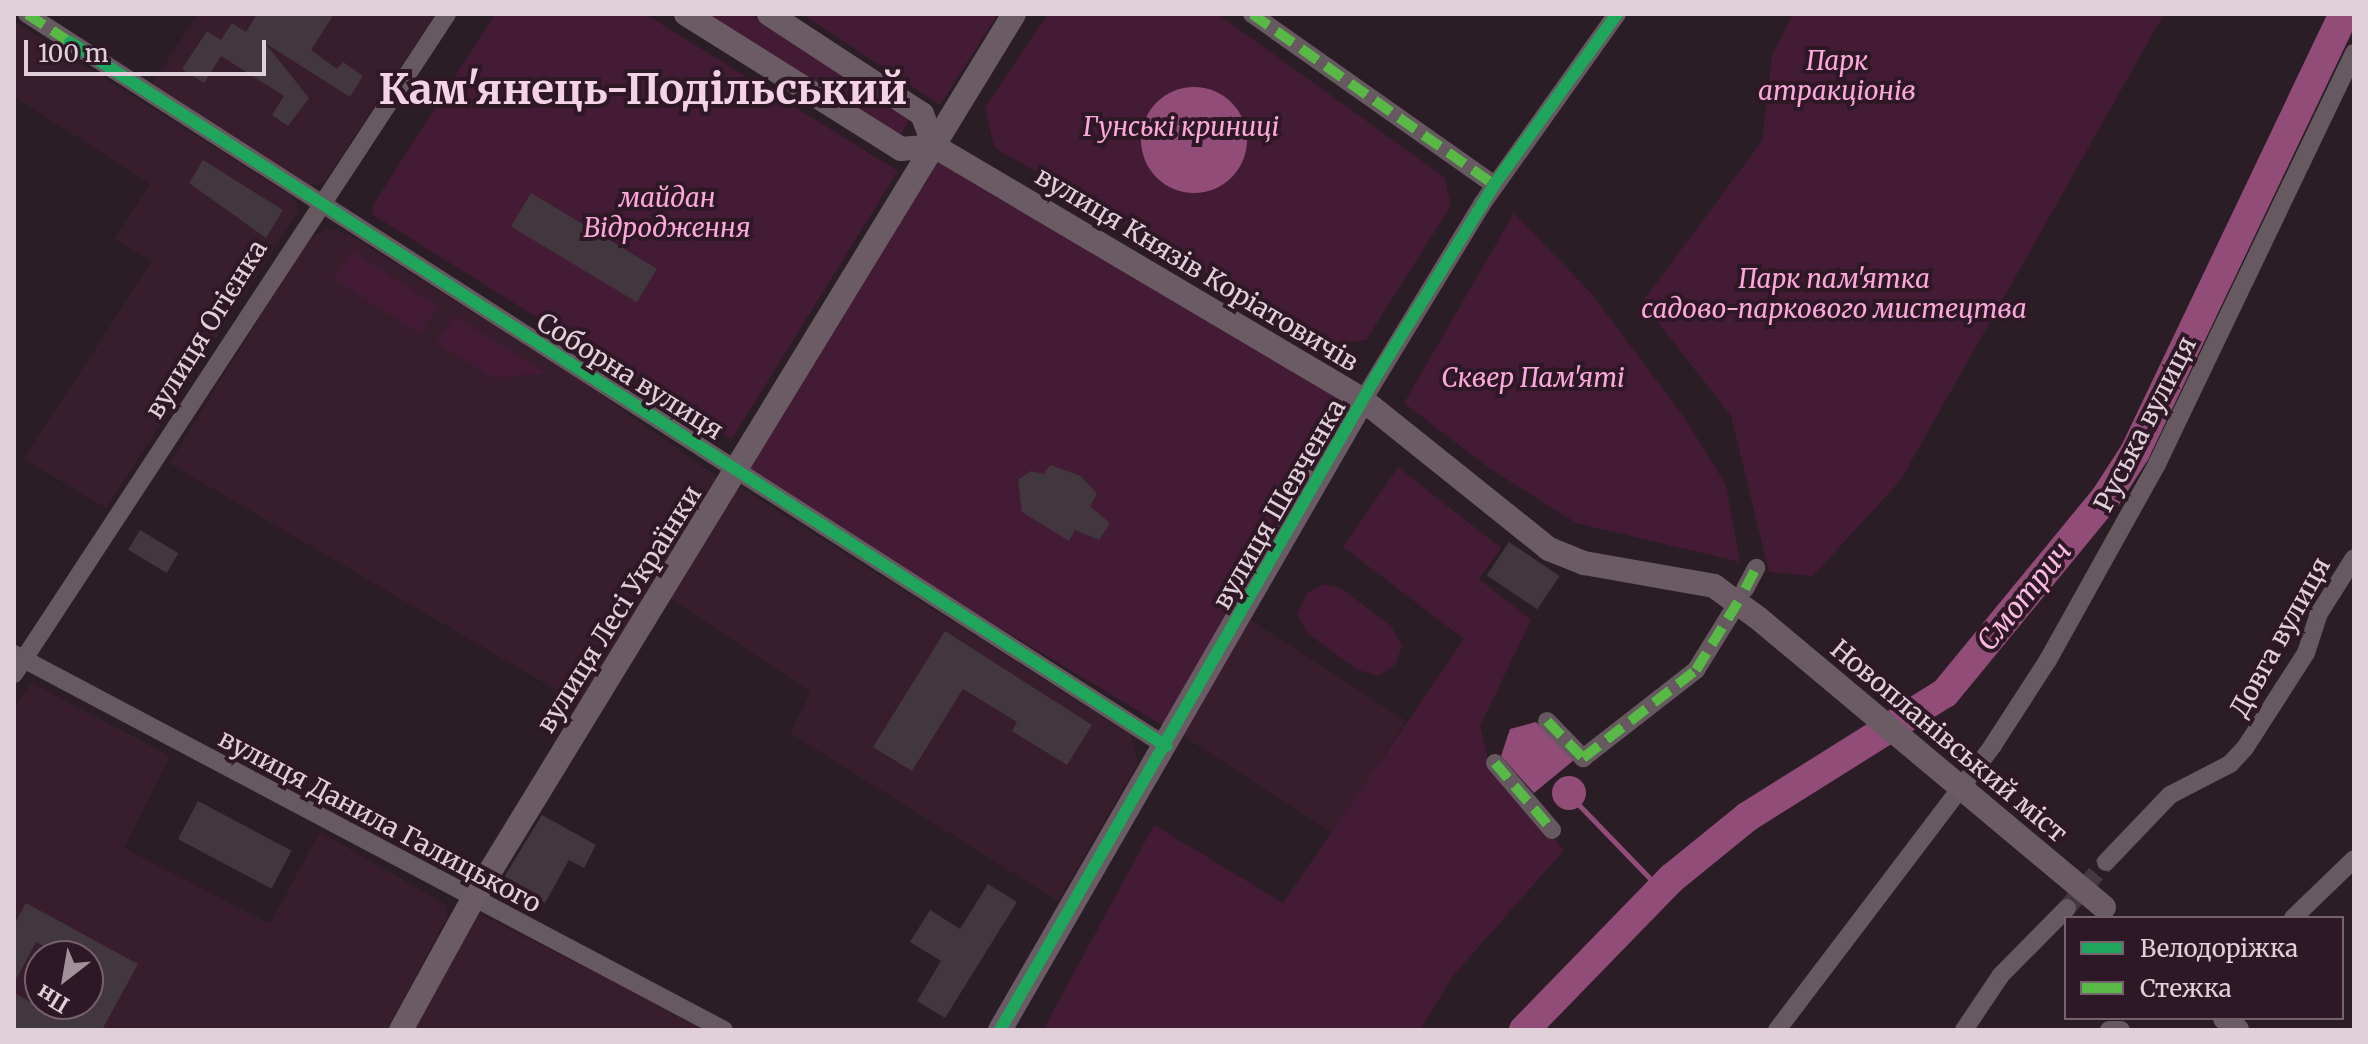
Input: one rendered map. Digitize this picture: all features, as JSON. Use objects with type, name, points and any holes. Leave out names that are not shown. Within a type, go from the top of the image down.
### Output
[{"type":"main road","name":"вулиця Князів Коріатовичів","points":[[686,14],[901,149],[934,146],[1363,400],[1549,549],[1584,563],[1714,586],[1741,596],[1758,618]]},
{"type":"main road","points":[[769,14],[922,114],[934,146]]},
{"type":"main road","name":"вулиця Лесі Українки","points":[[401,1030],[472,901],[1014,14]]},
{"type":"main road","name":"вулиця Шевченка","points":[[1000,1030],[1363,400]]},
{"type":"main road","name":"Новопланівський міст","points":[[1758,618],[2111,912]]},
{"type":"street","name":"Соборна вулиця","points":[[27,14],[1166,746]]},
{"type":"street","name":"вулиця Огієнка","points":[[17,663],[447,14]]},
{"type":"street","points":[[1252,14],[1494,185]]},
{"type":"street","name":"вулиця Шевченка","points":[[1363,400],[1494,185],[1617,14]]},
{"type":"street","name":"Руська вулиця","points":[[1777,1030],[1993,745],[2048,660],[2157,464],[2354,53]]},
{"type":"street","name":"Довга вулиця","points":[[2106,862],[2162,801],[2230,764],[2245,748],[2306,653],[2318,615],[2354,558]]},
{"type":"street","points":[[1547,721],[1583,758],[1696,670],[1756,568]]},
{"type":"street","name":"вулиця Данила Галицького","points":[[17,663],[724,1030]]},
{"type":"street","points":[[1495,763],[1552,830]]},
{"type":"street","points":[[2295,916],[2354,859]]},
{"type":"street","points":[[1964,1030],[2001,975],[2067,908]]},
{"type":"street","points":[[2109,1030],[2121,1030]]},
{"type":"shaded area","points":[[198,14],[436,14],[324,182],[310,185],[152,84]]},
{"type":"shaded area","points":[[14,21],[295,198],[298,212],[106,508],[24,459],[152,261],[115,239],[150,184],[14,96]]},
{"type":"shaded area","points":[[1194,87],[1214,91],[1232,102],[1243,120],[1247,140],[1243,160],[1232,178],[1214,189],[1194,193],[1174,189],[1156,178],[1145,160],[1141,140],[1145,120],[1156,102],[1174,91]]},
{"type":"shaded area","points":[[328,228],[350,235],[582,381],[718,477],[580,704],[169,463],[309,238]]},
{"type":"shaded area","points":[[742,488],[1131,735],[1138,763],[1058,901],[790,733],[811,692],[664,594],[730,491]]},
{"type":"shaded area","points":[[1249,619],[1406,721],[1333,833],[1176,731]]},
{"type":"shaded area","points":[[32,683],[170,756],[124,848],[270,924],[320,832],[445,904],[448,916],[387,1030],[14,1030],[14,707]]},
{"type":"shaded area","points":[[1536,722],[1574,760],[1534,793],[1501,756],[1510,729]]},
{"type":"shaded area","points":[[1569,776],[1581,781],[1586,793],[1581,805],[1569,810],[1557,805],[1552,793],[1557,781]]},
{"type":"shaded area","points":[[480,914],[707,1030],[408,1030],[469,918]]},
{"type":"green space","name":"майдан Відродження","points":[[495,14],[645,14],[898,171],[732,439],[373,215],[373,205]]},
{"type":"green space","points":[[702,14],[750,14],[910,119],[900,136]]},
{"type":"green space","points":[[802,14],[998,14],[940,105]]},
{"type":"green space","name":"Гунські криниці","points":[[1048,14],[1218,14],[1444,177],[1451,206],[1366,340],[1325,344],[994,147],[985,107]]},
{"type":"green space","name":"Парк пам'ятка садово-паркового мистецтва","points":[[1793,14],[2164,14],[1900,481],[1813,576],[1769,572],[1731,416],[1642,302],[1762,141],[1772,55]]},
{"type":"green space","points":[[934,146],[1362,403],[1167,728],[739,471]]},
{"type":"green space","name":"Сквер Пам'яті","points":[[1514,213],[1592,294],[1684,417],[1726,485],[1740,562],[1576,523],[1489,468],[1404,403]]},
{"type":"green space","points":[[352,251],[438,307],[420,334],[334,279]]},
{"type":"green space","points":[[455,316],[546,373],[493,378],[436,342]]},
{"type":"green space","points":[[1398,467],[1501,548],[1479,579],[1531,620],[1480,726],[1489,763],[1564,850],[1453,976],[1420,1030],[1043,1030],[1154,825],[1283,903],[1464,639],[1343,547]]},
{"type":"green space","points":[[1324,584],[1341,588],[1391,626],[1402,646],[1396,664],[1379,676],[1358,670],[1307,633],[1297,614],[1307,593]]},
{"type":"building","points":[[257,14],[334,14],[311,50],[337,69],[343,62],[363,76],[350,97],[265,43],[309,98],[288,126],[272,115],[284,96],[221,56],[204,83],[182,69],[207,31],[221,40],[232,23],[246,32]]},
{"type":"building","points":[[203,160],[283,210],[266,238],[189,183]]},
{"type":"building","points":[[531,193],[657,269],[637,302],[511,226]]},
{"type":"building","points":[[1050,465],[1081,476],[1097,494],[1090,506],[1110,523],[1099,540],[1075,530],[1069,541],[1022,512],[1018,480],[1031,471],[1044,474]]},
{"type":"building","points":[[140,530],[179,553],[167,573],[128,550]]},
{"type":"building","points":[[1509,542],[1560,576],[1537,609],[1487,575]]},
{"type":"building","points":[[945,631],[1092,725],[1067,765],[1012,731],[1017,722],[963,689],[912,771],[873,747]]},
{"type":"building","points":[[198,801],[292,851],[271,889],[178,839]]},
{"type":"building","points":[[542,815],[596,845],[584,868],[569,860],[545,903],[503,879]]},
{"type":"building","points":[[988,884],[1017,902],[945,1018],[917,1001],[941,961],[910,942],[930,910],[960,929]]},
{"type":"building","points":[[26,903],[94,940],[24,940],[24,964],[14,983],[14,925]]},
{"type":"building","points":[[104,945],[138,964],[102,1030],[14,1030],[14,993],[24,998],[24,1020],[104,1020]]},
{"type":"waterway","name":"Смотрич","points":[[1524,1030],[1672,878],[1747,817],[1945,693],[2106,497],[2135,452],[2344,14]]},
{"type":"waterway","points":[[1578,804],[1661,890]]},
{"type":"tunnel","points":[[2067,908],[2106,862]]},
{"type":"marked path","points":[[27,14],[70,42]]},
{"type":"marked path","points":[[1252,14],[1494,185]]},
{"type":"marked path","points":[[1745,589],[1756,568]]},
{"type":"marked path","points":[[1547,721],[1583,758],[1696,670],[1738,602]]},
{"type":"marked path","points":[[1495,763],[1552,830]]},
{"type":"cycle path","points":[[1000,1030],[1375,378],[1494,185],[1617,14]]},
{"type":"cycle path","points":[[70,42],[1166,746]]},
{"type":"district","name":"Кам'янець-Подільський","points":[[643,89]]},
{"type":"park label","name":"Парк атракціонів","points":[[1837,76]]}]
